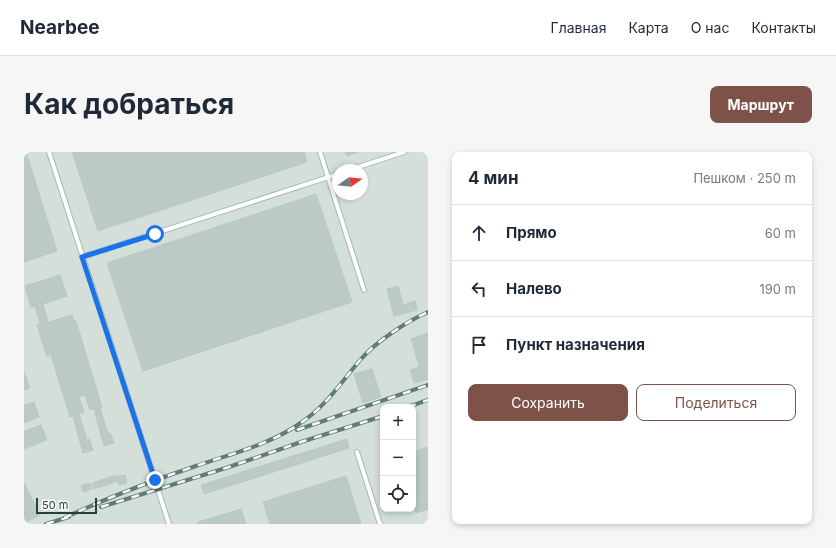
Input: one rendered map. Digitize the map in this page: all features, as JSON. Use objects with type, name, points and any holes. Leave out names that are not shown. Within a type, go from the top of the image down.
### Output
[{"type":"lane","points":[[49,152],[169,524]]},
{"type":"lane","points":[[320,152],[364,290]]},
{"type":"lane","points":[[367,164],[404,152]]},
{"type":"lane","points":[[82,257],[332,176]]},
{"type":"lane","points":[[357,452],[380,524]]},
{"type":"shaded area","points":[[24,152],[428,152],[428,524],[24,524]]},
{"type":"building","points":[[24,152],[26,152],[57,251],[24,262]]},
{"type":"building","points":[[72,152],[304,152],[307,162],[98,231]]},
{"type":"building","points":[[345,152],[358,152],[347,156]]},
{"type":"building","points":[[316,194],[352,302],[143,371],[107,263]]},
{"type":"building","points":[[60,275],[67,296],[43,304],[48,322],[72,315],[74,321],[76,321],[102,407],[90,410],[85,395],[79,397],[84,412],[70,417],[51,355],[47,357],[37,325],[40,324],[35,306],[31,307],[25,286]]},
{"type":"building","points":[[398,286],[403,305],[415,301],[417,310],[394,316],[387,289]]},
{"type":"building","points":[[428,333],[428,347],[415,351],[411,339]]},
{"type":"building","points":[[428,348],[428,379],[414,383],[410,370],[419,367],[415,352]]},
{"type":"building","points":[[372,369],[381,397],[363,403],[354,374]]},
{"type":"building","points":[[24,372],[30,388],[24,390]]},
{"type":"building","points":[[34,402],[39,417],[24,423],[24,405]]},
{"type":"building","points":[[100,408],[108,434],[110,433],[114,443],[104,446],[94,409]]},
{"type":"building","points":[[79,414],[87,440],[89,439],[93,450],[83,453],[73,416]]},
{"type":"building","points":[[41,425],[47,440],[24,449],[24,431]]},
{"type":"building","points":[[347,439],[349,448],[204,494],[201,485]]},
{"type":"building","points":[[428,447],[428,509],[416,513],[416,512],[416,451]]},
{"type":"building","points":[[116,475],[116,477],[125,475],[127,483],[119,485],[118,481],[94,489],[92,483]]},
{"type":"building","points":[[346,476],[361,524],[270,524],[263,502]]},
{"type":"building","points":[[24,483],[40,515],[24,523]]},
{"type":"building","points":[[90,483],[92,489],[83,492],[81,486]]},
{"type":"building","points":[[241,509],[246,524],[198,524],[198,522]]},
{"type":"railway","points":[[64,518],[129,490],[275,438],[299,424],[317,410],[333,394],[367,352],[402,326],[428,312]]},
{"type":"railway","points":[[297,430],[428,385]]},
{"type":"railway","points":[[416,404],[428,400]]},
{"type":"railway","points":[[101,507],[229,467],[380,417]]},
{"type":"railway","points":[[46,524],[69,517]]},
{"type":"route","points":[[155,234],[82,257],[155,480]]}]
